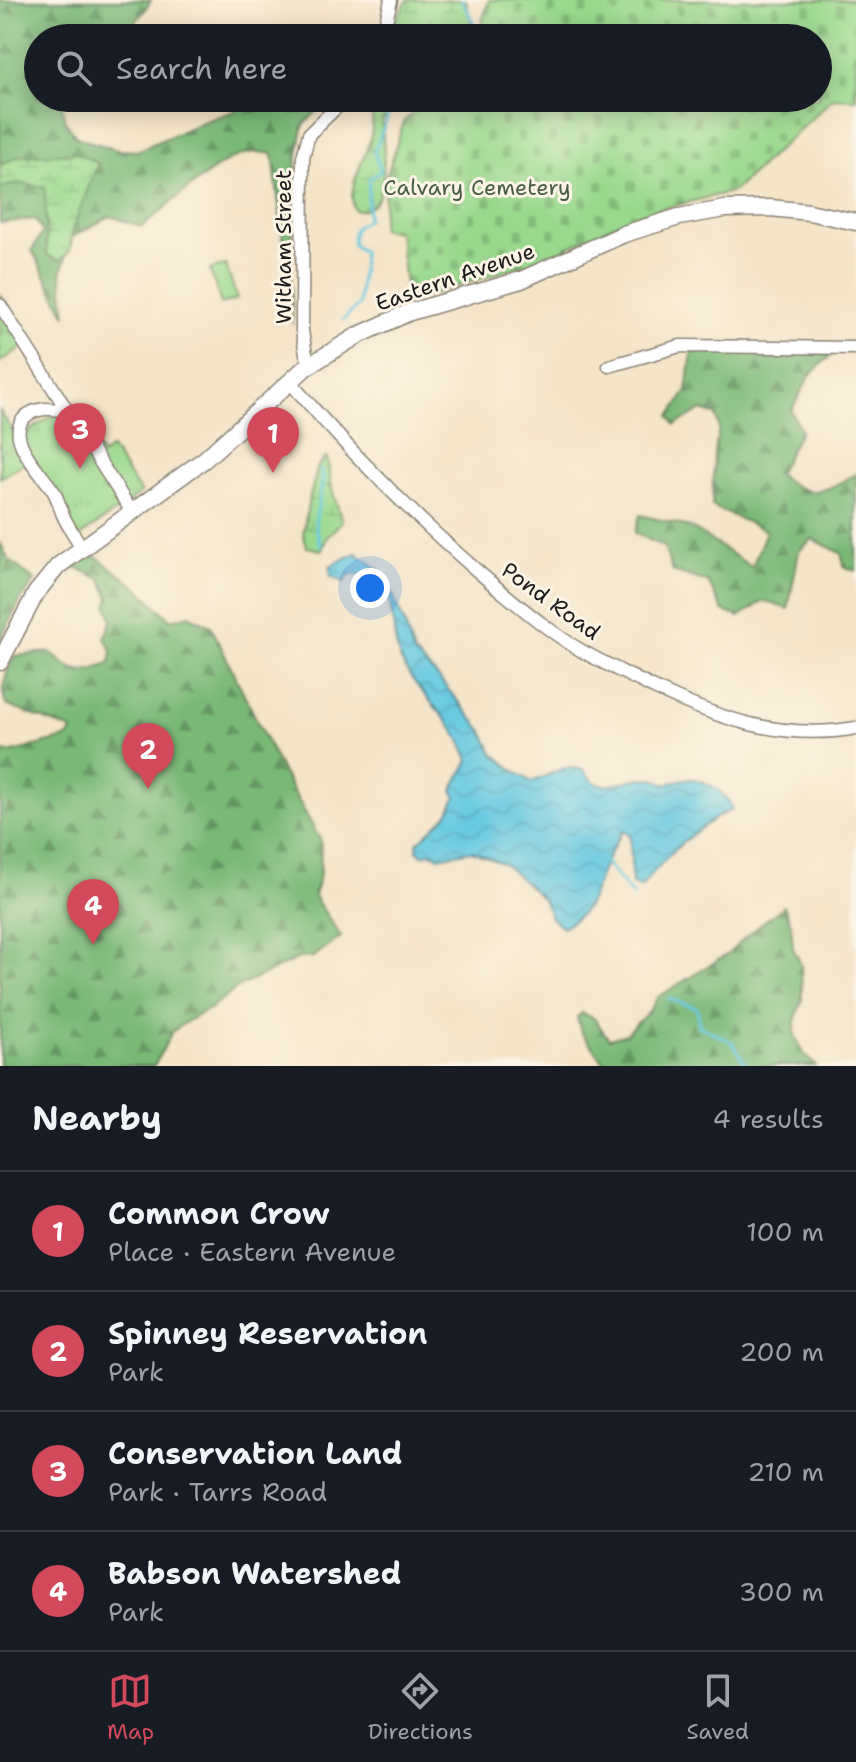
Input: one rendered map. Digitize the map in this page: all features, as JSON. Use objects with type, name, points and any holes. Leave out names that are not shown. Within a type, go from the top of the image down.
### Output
[{"type":"main road","name":"Eastern Avenue","points":[[0,662],[36,593],[58,566],[205,459],[311,364],[357,336],[410,312],[521,280],[624,234],[679,217],[725,209],[771,208],[856,222]]},
{"type":"street","points":[[385,24],[391,0]]},
{"type":"street","name":"Witham Street","points":[[311,364],[302,331],[303,157],[309,134],[332,112]]},
{"type":"street","points":[[0,305],[132,512]]},
{"type":"street","points":[[609,366],[680,346],[856,348]]},
{"type":"street","name":"Pond Road","points":[[289,381],[346,446],[440,537],[539,622],[581,651],[673,697],[745,724],[787,732],[830,733],[856,728]]},
{"type":"street","points":[[67,411],[42,409],[31,413],[23,418],[19,427],[20,439],[24,451],[54,492],[64,518],[82,548]]},
{"type":"green space","points":[[0,0],[151,0],[134,24],[24,24],[24,112],[63,112],[65,121],[76,137],[117,150],[137,151],[231,112],[316,112],[303,126],[295,172],[291,280],[293,325],[273,154],[249,153],[223,164],[193,184],[142,227],[110,216],[72,237],[61,273],[66,316],[32,250],[43,232],[35,219],[0,223]]},
{"type":"green space","points":[[408,0],[466,0],[471,20],[471,24],[395,24]]},
{"type":"green space","name":"Calvary Cemetery","points":[[489,0],[856,0],[856,99],[832,99],[832,24],[481,24]]},
{"type":"green space","points":[[372,112],[393,112],[382,120],[384,161],[381,190],[367,209],[354,210],[353,191],[369,145]]},
{"type":"green space","name":"Calvary Cemetery","points":[[415,112],[818,112],[734,191],[636,215],[543,259],[407,302],[399,232],[381,229],[387,175],[404,121]]},
{"type":"green space","points":[[76,153],[98,163],[72,230],[71,249],[60,261],[47,255],[45,187],[18,183],[0,188],[0,165],[19,156]]},
{"type":"green space","points":[[226,265],[237,299],[221,304],[210,270]]},
{"type":"green space","points":[[0,294],[31,341],[0,362]]},
{"type":"green space","points":[[692,351],[833,353],[810,375],[791,411],[801,430],[778,474],[799,488],[816,491],[856,474],[856,571],[845,568],[841,553],[812,539],[799,551],[788,609],[764,601],[739,617],[723,611],[708,582],[672,571],[664,547],[635,533],[640,515],[690,527],[752,567],[766,531],[712,506],[714,453],[719,429],[716,415],[702,410],[675,425],[670,416],[687,391]]},
{"type":"green space","points":[[70,405],[102,455],[111,448],[141,493],[78,538],[28,461],[0,478],[0,411],[17,438]]},
{"type":"green space","points":[[327,457],[332,489],[342,521],[327,537],[322,550],[307,547],[303,534],[318,466]]},
{"type":"green space","points":[[0,542],[8,559],[35,581],[20,601],[0,640]]},
{"type":"green space","points":[[94,555],[138,588],[171,620],[189,615],[211,626],[279,766],[321,841],[320,874],[314,896],[341,937],[313,957],[299,958],[240,986],[186,1022],[172,1032],[154,1066],[0,1066],[0,753],[69,737],[72,730],[6,705],[5,680],[14,656],[50,652],[71,668],[85,671],[110,663],[112,651],[105,638],[112,620],[107,605],[110,598],[101,579],[73,566]]},
{"type":"green space","points":[[784,906],[791,924],[793,948],[801,964],[802,1000],[795,1021],[795,1036],[805,1055],[816,1066],[607,1066],[581,1032],[577,1017],[582,1013],[594,1018],[609,1039],[626,1034],[650,1010],[658,997],[728,954]]},
{"type":"water","points":[[356,553],[376,567],[387,581],[414,654],[483,731],[493,753],[514,771],[532,782],[564,768],[583,769],[592,781],[603,785],[647,778],[665,785],[691,779],[706,783],[720,792],[732,809],[682,843],[641,887],[632,884],[630,835],[623,831],[587,906],[562,927],[551,918],[543,899],[504,864],[472,851],[439,857],[432,853],[422,855],[417,850],[417,843],[448,814],[456,797],[453,792],[456,782],[469,760],[457,735],[411,678],[400,658],[385,591],[365,575],[350,574],[344,582],[331,576],[330,566]]},
{"type":"waterway","points":[[462,0],[474,24]]},
{"type":"waterway","points":[[343,320],[359,305],[363,252],[353,245],[353,236],[356,227],[367,220],[369,179],[381,171],[374,152],[387,119],[387,112]]},
{"type":"waterway","points":[[320,470],[323,478],[315,524],[321,546]]},
{"type":"waterway","points":[[605,862],[633,896]]},
{"type":"waterway","points":[[669,999],[697,1008],[699,1026],[732,1042],[747,1066]]},
{"type":"place","name":"Conservation Land","points":[[80,469]]},
{"type":"place","name":"Common Crow","points":[[273,473]]},
{"type":"place","name":"Spinney Reservation","points":[[148,789]]},
{"type":"place","name":"Babson Watershed","points":[[93,945]]}]
